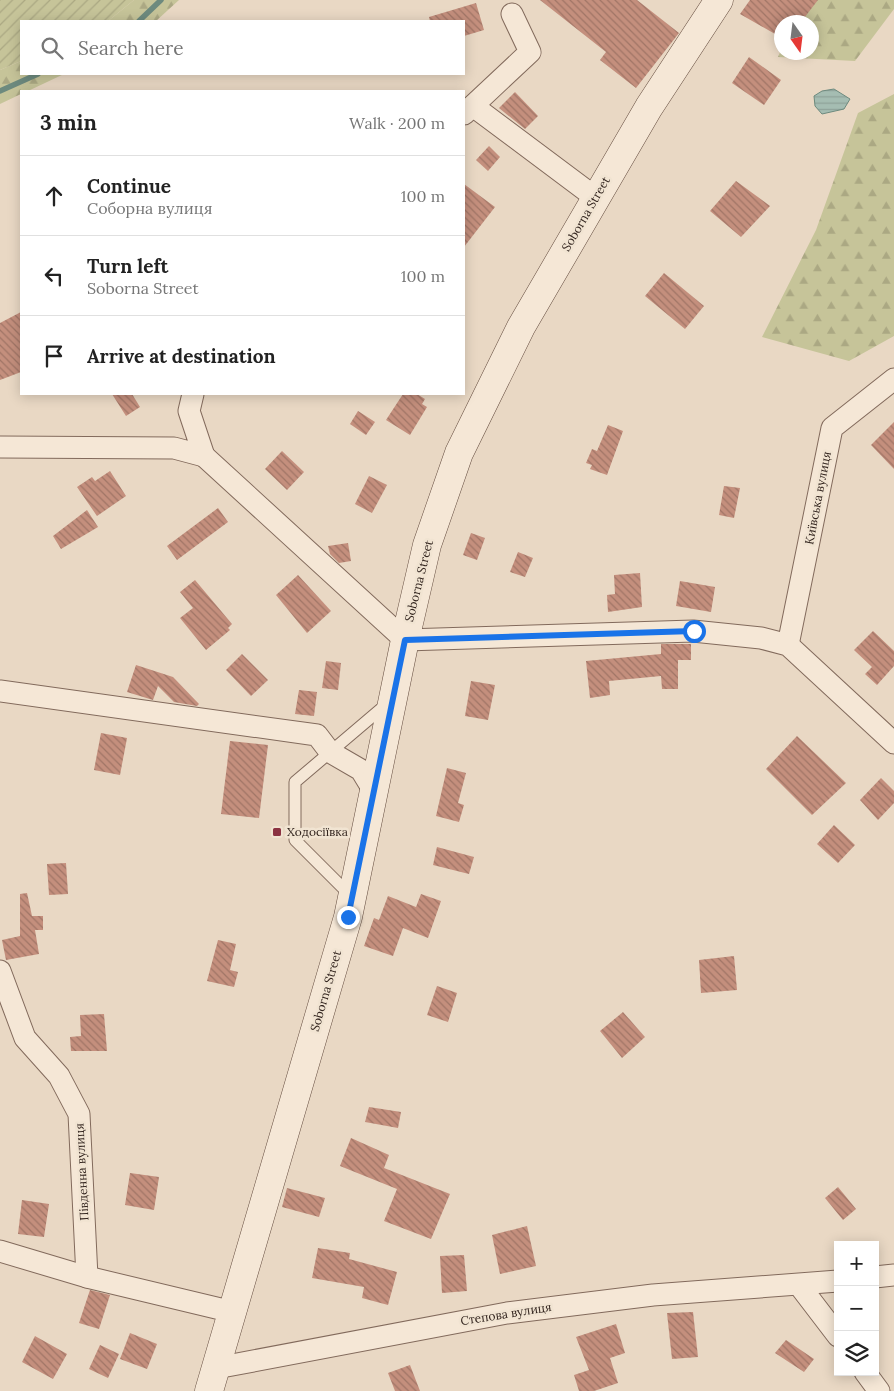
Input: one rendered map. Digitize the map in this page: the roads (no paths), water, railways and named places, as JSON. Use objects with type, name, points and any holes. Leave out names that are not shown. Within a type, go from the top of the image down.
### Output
[{"type":"street","name":"Soborna Street","points":[[212,1380],[352,897],[395,697],[405,640],[427,545],[459,454],[521,327],[649,106],[719,0]]},
{"type":"street","points":[[512,14],[530,52],[468,110],[596,198]]},
{"type":"street","name":"Київська вулиця","points":[[788,645],[832,428],[894,379]]},
{"type":"street","points":[[193,395],[189,411],[204,456]]},
{"type":"street","points":[[0,447],[174,448],[204,456],[405,640],[694,631],[761,638],[788,645],[894,743]]},
{"type":"street","points":[[0,690],[317,735],[330,752],[361,770],[375,792]]},
{"type":"street","name":"Південна вулиця","points":[[0,971],[24,1038],[59,1076],[79,1114],[87,1276]]},
{"type":"street","points":[[0,1251],[87,1276],[232,1312]]},
{"type":"street","points":[[879,1277],[894,1275]]},
{"type":"street","name":"Степова вулиця","points":[[212,1380],[507,1312],[653,1295],[834,1281]]},
{"type":"street","points":[[799,1285],[834,1331]]},
{"type":"street","points":[[868,1376],[879,1391]]},
{"type":"lane","points":[[352,897],[295,840],[295,782],[395,697]]},
{"type":"waterway","points":[[140,20],[161,0]]},
{"type":"waterway","points":[[0,91],[36,75]]},
{"type":"place","name":"Ходосіївка","points":[[277,832]]}]
